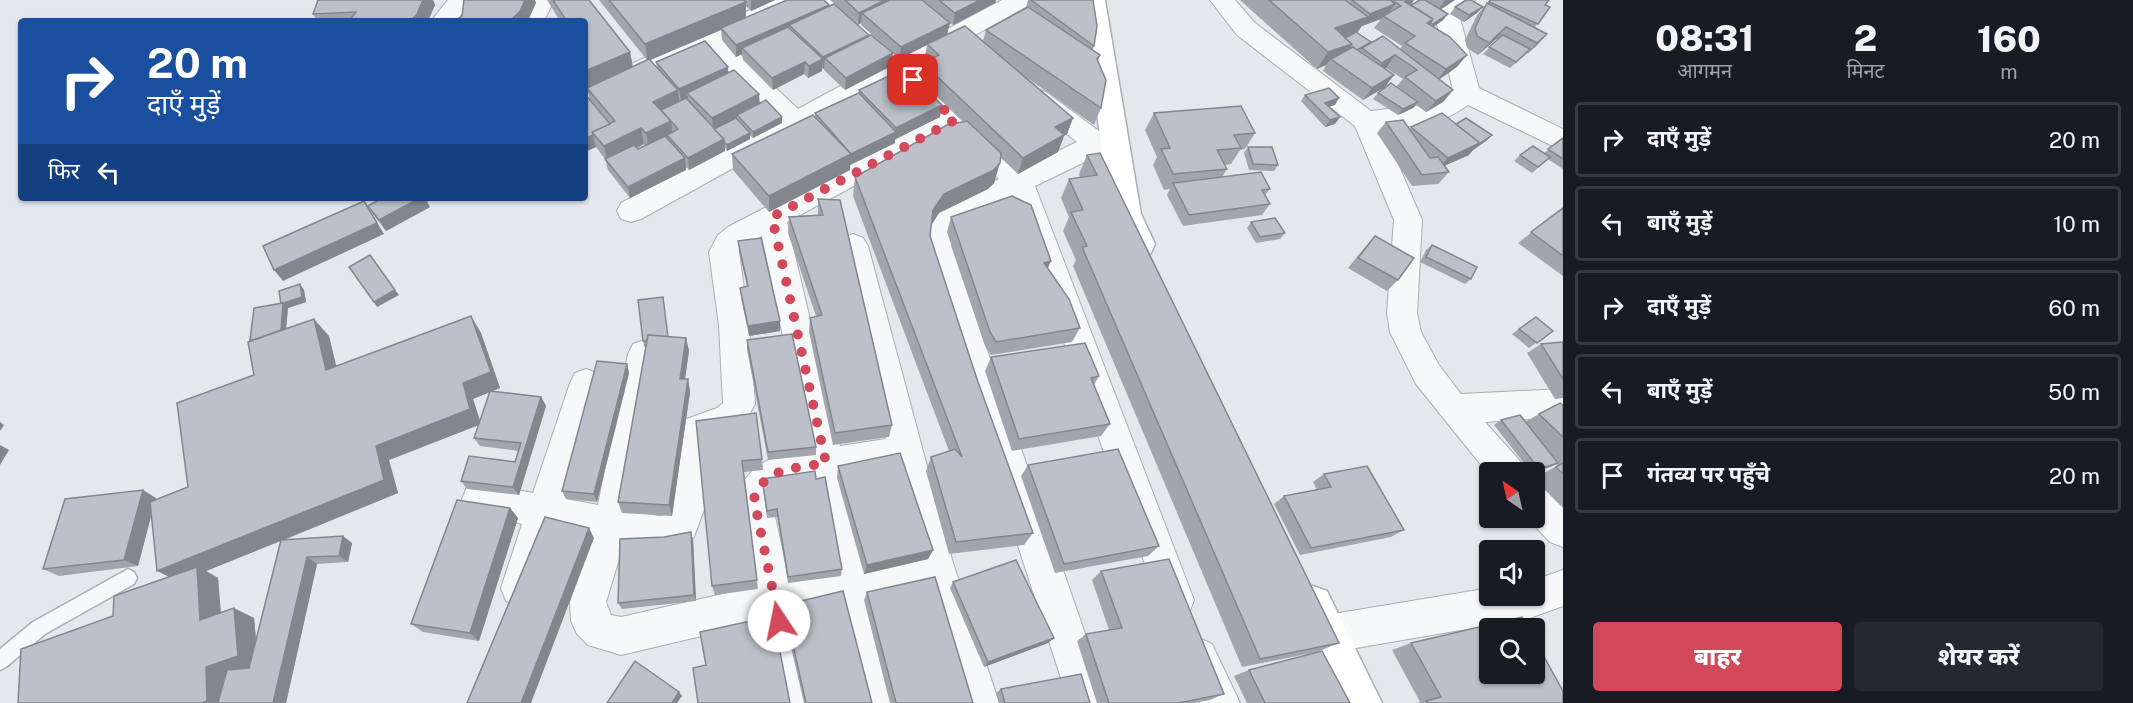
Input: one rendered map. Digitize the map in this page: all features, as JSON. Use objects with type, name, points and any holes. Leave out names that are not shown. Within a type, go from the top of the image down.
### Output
[{"type":"main road","points":[[1093,0],[1104,75],[1108,153],[1126,214],[1156,278]]},
{"type":"main road","points":[[1297,573],[1361,703]]},
{"type":"street","points":[[445,18],[461,0]]},
{"type":"street","points":[[533,18],[542,0]]},
{"type":"street","points":[[733,0],[752,18]]},
{"type":"street","points":[[588,94],[635,61],[709,39],[792,0]]},
{"type":"street","points":[[823,0],[898,66],[1020,183],[1136,496],[1192,640],[1220,703]]},
{"type":"street","points":[[1222,0],[1246,29],[1366,121],[1408,220],[1410,236],[1402,312],[1404,333],[1415,356],[1500,462]]},
{"type":"street","points":[[1366,121],[1438,113],[1451,96],[1446,12],[1463,0]]},
{"type":"street","points":[[631,212],[898,66],[1015,6]]},
{"type":"street","points":[[709,39],[795,122]]},
{"type":"street","points":[[1076,54],[1104,75]]},
{"type":"street","points":[[1022,86],[1108,153]]},
{"type":"street","points":[[1451,96],[1563,141]]},
{"type":"street","points":[[479,499],[611,526],[659,533],[671,531],[684,523],[688,511],[690,433],[699,426],[728,422],[736,413],[739,404],[734,325],[724,252],[728,243],[738,235],[955,120]]},
{"type":"street","points":[[1089,703],[936,246],[936,234],[943,222],[954,213],[1020,183],[1108,153]]},
{"type":"street","points":[[772,217],[880,703]]},
{"type":"street","points":[[853,246],[935,563],[979,703]]},
{"type":"street","points":[[644,354],[611,526],[588,602],[590,621],[601,632],[621,636],[935,563]]},
{"type":"street","points":[[510,617],[586,383]]},
{"type":"street","points":[[1456,409],[1563,403]]},
{"type":"street","points":[[796,703],[754,499],[757,488],[779,471],[906,451]]},
{"type":"street","points":[[1545,511],[1563,530]]},
{"type":"street","points":[[1327,634],[1561,594]]},
{"type":"lane","points":[[0,661],[39,628],[128,578]]},
{"type":"building","points":[[318,0],[423,0],[414,18],[351,18],[356,12],[313,14]]},
{"type":"building","points":[[464,0],[525,0],[520,11],[513,18],[459,18],[462,16]]},
{"type":"building","points":[[553,0],[589,0],[630,52],[588,70],[588,18],[565,18]]},
{"type":"building","points":[[609,0],[744,0],[746,2],[645,44]]},
{"type":"building","points":[[787,0],[824,0],[829,5],[736,45],[721,28]]},
{"type":"building","points":[[845,0],[885,0],[859,13]]},
{"type":"building","points":[[890,0],[922,0],[950,23],[901,47],[862,13]]},
{"type":"building","points":[[939,0],[980,0],[955,13]]},
{"type":"building","points":[[1031,0],[1093,0],[1097,26],[1094,46]]},
{"type":"building","points":[[1269,0],[1345,0],[1368,17],[1335,28],[1352,44],[1328,52]]},
{"type":"building","points":[[1352,0],[1390,0],[1395,4],[1370,14]]},
{"type":"building","points":[[1392,0],[1408,0],[1405,2],[1433,19],[1427,23],[1450,37],[1467,55],[1446,69],[1405,43],[1415,36],[1383,16],[1401,6]]},
{"type":"building","points":[[1425,0],[1448,14],[1433,24],[1430,23],[1433,19],[1411,5]]},
{"type":"building","points":[[1466,0],[1471,0],[1483,7],[1469,15],[1455,7]]},
{"type":"building","points":[[1490,0],[1549,0],[1545,5],[1550,7],[1538,24],[1489,2]]},
{"type":"building","points":[[1487,3],[1547,34],[1537,43],[1506,27],[1489,43],[1477,36],[1475,28]]},
{"type":"building","points":[[834,4],[869,35],[823,57],[789,25]]},
{"type":"building","points":[[1028,7],[1100,55],[1097,59],[1106,80],[1101,108],[986,30]]},
{"type":"building","points":[[965,26],[1073,118],[1055,127],[1064,135],[1023,158],[923,63],[939,55],[927,44]]},
{"type":"building","points":[[788,27],[823,59],[809,66],[805,62],[772,78],[742,48]]},
{"type":"building","points":[[1356,32],[1371,42],[1357,50],[1350,47],[1352,44],[1345,38]]},
{"type":"building","points":[[871,35],[893,53],[846,78],[825,58]]},
{"type":"building","points":[[1503,35],[1530,49],[1516,62],[1489,47]]},
{"type":"building","points":[[1383,36],[1453,90],[1436,101],[1405,77],[1417,70],[1395,55],[1382,63],[1362,48]]},
{"type":"building","points":[[705,41],[728,67],[679,89],[656,62]]},
{"type":"building","points":[[1353,47],[1394,75],[1372,88],[1331,59]]},
{"type":"building","points":[[649,59],[678,90],[653,102],[671,121],[646,133],[641,128],[604,146],[592,132],[615,121],[588,88]]},
{"type":"building","points":[[904,69],[942,105],[896,128],[859,90]]},
{"type":"building","points":[[734,70],[759,94],[712,118],[687,93]]},
{"type":"building","points":[[1391,83],[1418,102],[1403,109],[1378,93]]},
{"type":"building","points":[[1329,88],[1339,98],[1325,103],[1340,117],[1330,120],[1305,95]]},
{"type":"building","points":[[859,93],[896,132],[851,154],[815,113]]},
{"type":"building","points":[[588,98],[610,124],[592,132],[593,135],[588,138]]},
{"type":"building","points":[[686,98],[724,139],[688,158],[667,135],[678,129],[661,110]]},
{"type":"building","points":[[766,100],[782,117],[753,132],[737,115]]},
{"type":"building","points":[[1241,106],[1255,133],[1234,135],[1241,148],[1217,150],[1227,169],[1173,174],[1161,149],[1170,148],[1154,113]]},
{"type":"building","points":[[1442,113],[1480,143],[1448,158],[1411,127]]},
{"type":"building","points":[[813,115],[851,154],[769,196],[732,154]]},
{"type":"building","points":[[736,118],[750,133],[727,145],[714,129]]},
{"type":"building","points":[[1466,118],[1492,135],[1479,144],[1478,144],[1480,143],[1456,124]]},
{"type":"building","points":[[1403,120],[1430,158],[1438,157],[1449,172],[1422,175],[1386,122]]},
{"type":"building","points":[[967,121],[1001,153],[1000,163],[994,170],[944,194],[933,210],[930,236],[978,382],[1033,533],[956,542],[931,457],[955,449],[962,457],[855,177],[947,125]]},
{"type":"building","points":[[665,136],[685,158],[628,187],[605,159],[634,145],[638,149]]},
{"type":"building","points":[[1563,138],[1563,159],[1548,149]]},
{"type":"building","points":[[1533,146],[1550,157],[1538,167],[1520,155]]},
{"type":"building","points":[[1248,147],[1272,147],[1278,165],[1253,164]]},
{"type":"building","points":[[1100,153],[1339,643],[1260,659],[1082,247],[1087,246],[1071,212],[1083,210],[1069,179],[1097,175],[1087,155]]},
{"type":"building","points":[[1261,172],[1270,189],[1262,190],[1270,204],[1189,215],[1173,183]]},
{"type":"building","points":[[1012,196],[1031,205],[1051,261],[1044,263],[1069,299],[1080,328],[996,342],[990,332],[951,217]]},
{"type":"building","points":[[818,199],[840,200],[892,425],[835,433],[810,318],[822,315],[789,217],[823,215]]},
{"type":"building","points":[[364,201],[377,223],[274,270],[263,246]]},
{"type":"building","points":[[377,201],[414,201],[379,220],[368,206]]},
{"type":"building","points":[[1563,208],[1563,256],[1531,232]]},
{"type":"building","points":[[1275,218],[1285,233],[1260,237],[1251,222]]},
{"type":"building","points":[[1375,236],[1414,258],[1398,280],[1358,258]]},
{"type":"building","points":[[761,238],[780,321],[748,326],[740,288],[748,286],[738,241]]},
{"type":"building","points":[[1432,245],[1477,267],[1471,279],[1426,257]]},
{"type":"building","points":[[370,255],[395,290],[374,302],[349,267]]},
{"type":"building","points":[[300,284],[302,297],[281,304],[279,291]]},
{"type":"building","points":[[663,297],[668,337],[648,335],[647,341],[643,341],[638,300]]},
{"type":"building","points":[[283,303],[281,330],[250,340],[254,308]]},
{"type":"building","points":[[471,316],[491,372],[463,383],[470,409],[376,446],[384,480],[157,571],[150,502],[188,487],[177,403],[254,375],[248,342],[314,319],[326,370]]},
{"type":"building","points":[[1536,317],[1553,331],[1537,343],[1519,329]]},
{"type":"building","points":[[792,334],[816,447],[768,452],[747,340]]},
{"type":"building","points":[[648,335],[686,338],[680,379],[688,379],[669,505],[618,502]]},
{"type":"building","points":[[1563,342],[1563,379],[1541,344]]},
{"type":"building","points":[[1085,343],[1099,376],[1091,378],[1110,424],[1019,439],[991,357]]},
{"type":"building","points":[[597,361],[627,364],[594,494],[562,491]]},
{"type":"building","points":[[490,391],[541,397],[513,487],[461,481],[469,456],[515,462],[521,443],[474,438]]},
{"type":"building","points":[[1560,403],[1563,405],[1563,437],[1539,414]]},
{"type":"building","points":[[756,413],[762,459],[742,461],[757,580],[712,586],[696,421]]},
{"type":"building","points":[[1520,415],[1558,463],[1545,467],[1545,462],[1534,462],[1501,420]]},
{"type":"building","points":[[1118,449],[1159,546],[1064,564],[1028,465]]},
{"type":"building","points":[[900,453],[933,550],[867,565],[838,466]]},
{"type":"building","points":[[1563,463],[1563,474],[1556,467]]},
{"type":"building","points":[[1367,466],[1404,530],[1311,548],[1284,496],[1331,487],[1324,474]]},
{"type":"building","points":[[815,471],[816,479],[825,477],[842,569],[788,577],[777,509],[767,511],[762,479]]},
{"type":"building","points":[[143,490],[124,560],[43,569],[65,499]]},
{"type":"building","points":[[457,500],[510,508],[470,633],[411,624]]},
{"type":"building","points":[[545,517],[589,528],[521,703],[467,703]]},
{"type":"building","points":[[691,532],[694,595],[618,603],[620,539],[664,537]]},
{"type":"building","points":[[343,536],[339,556],[307,557],[273,703],[218,703],[227,670],[249,668],[281,540]]},
{"type":"building","points":[[1169,559],[1224,694],[1178,703],[1109,703],[1086,634],[1122,628],[1101,571]]},
{"type":"building","points":[[1016,560],[1054,638],[988,662],[953,582]]},
{"type":"building","points":[[197,567],[200,620],[234,608],[238,656],[206,667],[207,701],[201,703],[18,703],[21,649],[113,616],[114,596]]},
{"type":"building","points":[[935,577],[973,703],[896,703],[867,592]]},
{"type":"building","points":[[843,591],[872,703],[806,703],[784,605]]},
{"type":"building","points":[[773,616],[790,703],[698,703],[693,668],[706,665],[700,632]]},
{"type":"building","points":[[1479,627],[1479,684],[1545,684],[1545,659],[1563,691],[1563,703],[1428,703],[1426,701],[1441,697],[1411,643]]},
{"type":"building","points":[[1322,651],[1350,703],[1265,703],[1249,670]]},
{"type":"building","points":[[635,661],[679,692],[672,703],[607,703]]},
{"type":"building","points":[[1081,674],[1090,703],[1005,703],[1001,689]]},
{"type":"route","points":[[779,621],[754,499],[757,488],[764,480],[779,471],[826,463],[772,217],[955,120],[913,80]]}]
